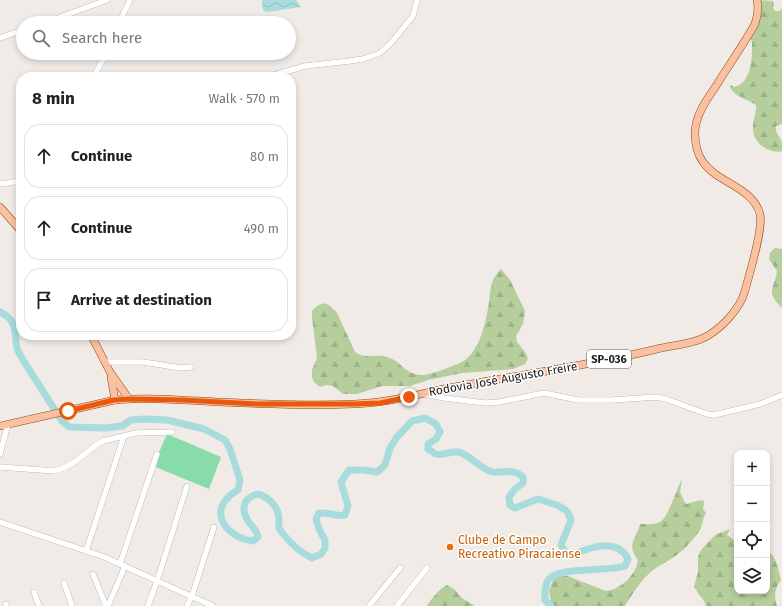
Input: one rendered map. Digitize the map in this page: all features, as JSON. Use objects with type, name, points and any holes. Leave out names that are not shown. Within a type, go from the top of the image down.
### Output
[{"type":"main road","name":"Rodovia José Augusto Freire","points":[[0,426],[114,400],[129,399],[257,404],[354,404],[396,400],[421,393],[577,366],[694,342],[711,334],[727,320],[742,299],[760,232],[761,221],[756,205],[749,197],[711,171],[703,163],[696,145],[694,134],[696,123],[703,106],[755,24],[758,16],[757,0]]},
{"type":"main road","points":[[0,207],[16,225]]},
{"type":"main road","points":[[94,340],[110,372],[129,399]]},
{"type":"main road","points":[[110,372],[114,400]]},
{"type":"street","points":[[63,16],[107,0]]},
{"type":"street","points":[[122,16],[130,0]]},
{"type":"street","points":[[284,72],[305,66],[363,59],[380,53],[391,43],[413,16],[417,0]]},
{"type":"street","points":[[0,38],[16,32]]},
{"type":"street","points":[[96,72],[103,60]]},
{"type":"street","points":[[0,184],[16,182]]},
{"type":"street","points":[[105,362],[143,362],[181,368],[191,367]]},
{"type":"street","points":[[421,393],[444,398],[485,403],[499,402],[544,393],[578,400],[612,400],[656,397],[666,398],[707,414],[714,414],[760,404],[782,395]]},
{"type":"street","points":[[0,454],[8,424]]},
{"type":"street","points":[[0,467],[54,471],[64,468],[76,461],[103,441],[136,433],[172,432]]},
{"type":"street","points":[[86,551],[124,436]]},
{"type":"street","points":[[106,441],[120,446]]},
{"type":"street","points":[[107,606],[123,565],[157,454]]},
{"type":"street","points":[[148,606],[187,486]]},
{"type":"street","points":[[0,522],[123,565],[213,606]]},
{"type":"street","points":[[187,606],[192,596],[214,527]]},
{"type":"street","points":[[369,606],[400,568]]},
{"type":"street","points":[[397,606],[427,568]]},
{"type":"street","points":[[93,574],[107,606]]},
{"type":"street","points":[[64,583],[72,606]]},
{"type":"street","points":[[34,592],[38,606]]},
{"type":"green space","points":[[756,0],[773,1],[773,8],[775,11],[780,11],[782,7],[782,124],[776,126],[777,133],[782,143],[782,151],[780,152],[774,152],[758,143],[753,130],[756,105],[738,96],[730,87],[731,85],[734,87],[745,80],[750,68],[752,41],[747,36]]},
{"type":"green space","points":[[775,248],[782,249],[782,308],[772,294],[777,271],[769,259],[770,253]]},
{"type":"green space","points":[[501,269],[510,280],[525,311],[523,324],[516,336],[517,342],[528,358],[525,364],[513,369],[462,373],[428,380],[410,386],[382,386],[357,394],[343,394],[333,386],[326,385],[320,387],[314,382],[312,370],[317,358],[312,311],[319,305],[328,305],[337,313],[355,352],[364,356],[385,356],[393,359],[411,373],[427,375],[463,361],[471,355],[482,334],[492,284],[497,273]]},
{"type":"green space","points":[[167,434],[221,457],[209,489],[153,466]]},
{"type":"green space","points":[[682,479],[680,492],[685,503],[687,504],[703,500],[704,502],[703,509],[706,513],[701,528],[681,552],[653,570],[645,578],[625,606],[549,606],[551,602],[549,590],[555,576],[565,575],[606,591],[612,590],[627,580],[637,566],[638,560],[634,555],[632,546],[640,524],[655,524],[663,519]]},
{"type":"green space","points":[[730,529],[727,535],[734,540],[734,594],[770,594],[770,553],[773,556],[781,580],[775,593],[777,606],[706,606],[694,587],[698,572],[698,557],[701,550],[715,535]]},
{"type":"green space","points":[[447,585],[454,589],[462,598],[475,606],[427,606],[436,594]]},
{"type":"water","points":[[262,0],[296,0],[301,7],[268,12],[263,11]]},
{"type":"waterway","points":[[0,312],[10,319],[14,327],[17,348],[23,360],[62,421],[69,427],[106,428],[122,426],[131,420],[167,420],[204,429],[225,440],[230,449],[240,480],[238,490],[228,497],[223,505],[221,513],[222,521],[227,528],[242,538],[253,541],[258,537],[256,531],[248,521],[244,509],[246,501],[250,497],[259,494],[272,502],[276,508],[279,516],[279,528],[283,534],[299,550],[312,558],[321,554],[325,548],[325,540],[316,519],[319,513],[345,515],[348,506],[341,482],[349,470],[377,472],[385,465],[390,448],[397,437],[412,421],[425,418],[436,424],[440,432],[436,439],[428,444],[428,449],[434,453],[441,454],[458,452],[468,456],[488,471],[512,472],[523,477],[523,483],[515,489],[509,497],[510,505],[515,508],[538,499],[557,505],[567,511],[571,520],[561,545],[566,553],[573,555],[595,547],[610,546],[623,552],[628,559],[625,566],[607,569],[564,572],[549,579],[545,589],[545,600],[551,606]]},
{"type":"place","name":"Clube de Campo Recreativo Piracaiense","points":[[450,547]]},
{"type":"route","points":[[68,411],[114,400],[129,399],[257,404],[354,404],[380,403],[409,397]]}]
